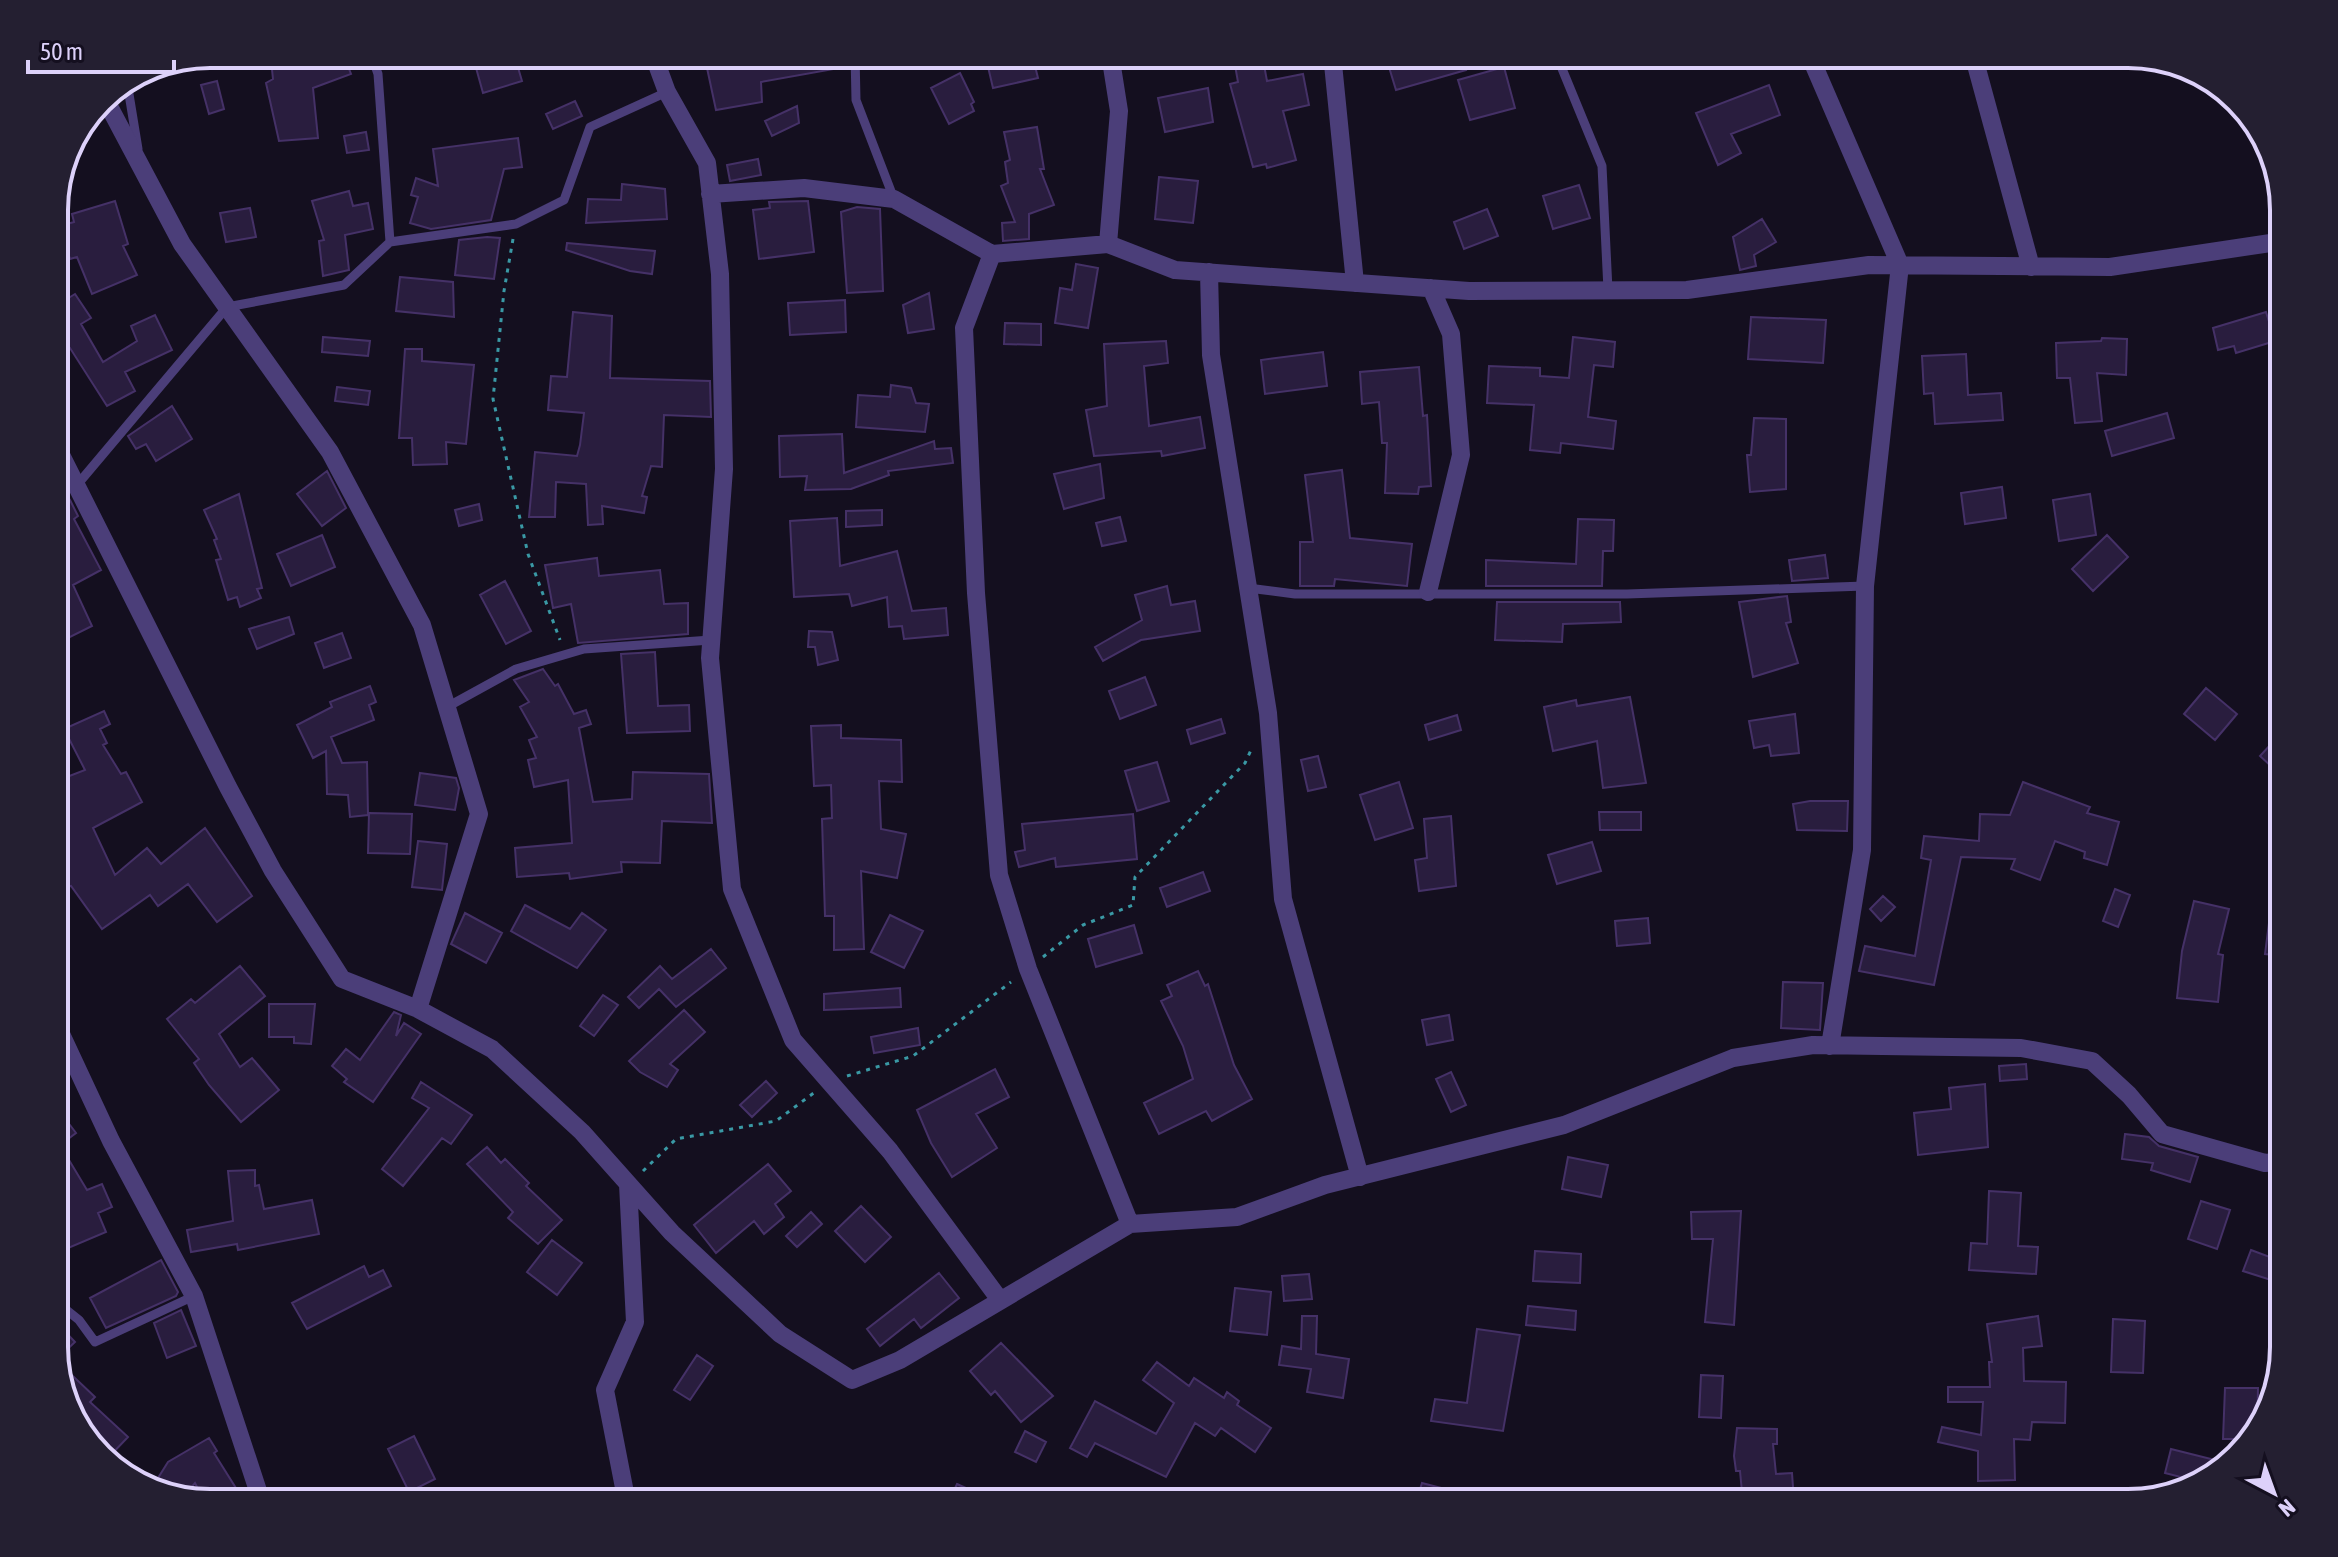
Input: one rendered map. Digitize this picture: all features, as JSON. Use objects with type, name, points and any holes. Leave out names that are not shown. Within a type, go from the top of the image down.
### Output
[{"type":"street","points":[[658,68],[667,92],[707,163],[720,274],[724,469],[711,640],[732,889],[793,1040],[890,1151],[1000,1300]]},
{"type":"street","points":[[1108,244],[1119,111],[1112,68]]},
{"type":"street","points":[[1333,68],[1355,283]]},
{"type":"street","points":[[1815,68],[1900,265],[1865,586],[1862,850],[1830,1046]]},
{"type":"street","points":[[1977,68],[2031,267]]},
{"type":"street","points":[[111,109],[182,244],[330,452],[422,625],[479,814],[418,1009]]},
{"type":"street","points":[[710,194],[804,188],[894,199],[992,254],[1108,244],[1175,270],[1431,288],[1687,290],[1869,265],[2110,267],[2270,243]]},
{"type":"street","points":[[992,254],[964,328],[976,593],[999,875],[1028,969],[1130,1224]]},
{"type":"street","points":[[1209,272],[1211,355],[1268,713],[1283,899],[1360,1177]]},
{"type":"street","points":[[1428,592],[1461,455],[1451,334],[1431,288]]},
{"type":"street","points":[[68,468],[273,871],[342,979],[418,1009],[492,1049],[582,1132],[672,1233],[780,1334],[852,1380],[900,1360],[1130,1224],[1237,1217],[1325,1185],[1564,1125],[1733,1058],[1830,1046],[2021,1048],[2092,1061],[2129,1095],[2162,1134],[2270,1162]]},
{"type":"street","points":[[68,1049],[111,1141],[194,1296],[257,1489]]},
{"type":"street","points":[[624,1489],[605,1390],[635,1322],[628,1184]]},
{"type":"lane","points":[[376,68],[390,242]]},
{"type":"lane","points":[[855,68],[856,100],[894,199]]},
{"type":"lane","points":[[1562,68],[1602,166],[1608,290]]},
{"type":"lane","points":[[77,485],[227,307],[344,285],[390,242],[516,224],[564,200],[590,127],[667,92]]},
{"type":"lane","points":[[129,94],[140,165]]},
{"type":"lane","points":[[1247,588],[1295,594],[1627,594],[1865,586]]},
{"type":"lane","points":[[447,707],[516,669],[584,649],[711,640]]},
{"type":"lane","points":[[68,1311],[79,1320],[95,1342],[194,1296]]},
{"type":"path","points":[[516,224],[504,291],[493,399],[528,554],[565,655]]},
{"type":"path","points":[[1028,969],[1083,925],[1133,905],[1135,877],[1245,763],[1268,713]]},
{"type":"building","points":[[272,68],[349,68],[351,74],[313,88],[318,138],[279,141],[266,83],[273,79]]},
{"type":"building","points":[[476,68],[518,68],[522,81],[483,93]]},
{"type":"building","points":[[707,68],[839,68],[761,82],[762,102],[716,110]]},
{"type":"building","points":[[988,68],[1036,68],[1038,78],[993,88]]},
{"type":"building","points":[[1236,68],[1265,68],[1267,81],[1303,74],[1309,105],[1283,111],[1296,160],[1267,168],[1266,164],[1253,167],[1230,84],[1238,82]]},
{"type":"building","points":[[1389,68],[1466,70],[1396,90]]},
{"type":"building","points":[[1504,68],[1515,108],[1470,120],[1458,80]]},
{"type":"building","points":[[960,73],[974,102],[971,104],[974,111],[949,124],[931,88]]},
{"type":"building","points":[[217,81],[224,109],[209,114],[201,85]]},
{"type":"building","points":[[1769,85],[1780,115],[1731,134],[1741,153],[1718,165],[1696,113]]},
{"type":"building","points":[[1208,88],[1213,122],[1165,132],[1158,98]]},
{"type":"building","points":[[575,101],[582,116],[553,129],[546,114]]},
{"type":"building","points":[[797,106],[799,123],[772,136],[765,121]]},
{"type":"building","points":[[1037,127],[1044,169],[1040,169],[1054,205],[1029,214],[1029,239],[1003,241],[1002,223],[1015,222],[1001,186],[1008,183],[1005,162],[1010,160],[1004,132]]},
{"type":"building","points":[[366,132],[369,150],[347,153],[344,136]]},
{"type":"building","points":[[518,138],[522,167],[504,169],[491,220],[431,229],[410,223],[418,197],[411,195],[416,178],[438,186],[433,149]]},
{"type":"building","points":[[758,159],[761,175],[730,181],[727,165]]},
{"type":"building","points":[[1159,177],[1198,181],[1193,223],[1155,219]]},
{"type":"building","points":[[622,184],[665,189],[667,219],[586,223],[588,199],[621,200]]},
{"type":"building","points":[[1579,185],[1590,218],[1553,229],[1543,196]]},
{"type":"building","points":[[349,191],[353,206],[368,203],[373,229],[345,235],[349,270],[323,276],[319,241],[324,240],[312,201]]},
{"type":"building","points":[[115,201],[128,244],[123,246],[137,275],[92,294],[77,257],[70,259],[68,252],[68,224],[74,222],[72,214]]},
{"type":"building","points":[[808,201],[814,252],[759,259],[753,210],[770,208],[769,202]]},
{"type":"building","points":[[857,207],[880,209],[883,291],[847,293],[841,212]]},
{"type":"building","points":[[250,208],[256,237],[226,242],[220,213]]},
{"type":"building","points":[[1487,209],[1498,236],[1464,249],[1454,222]]},
{"type":"building","points":[[1762,219],[1776,242],[1754,255],[1756,266],[1740,270],[1733,237]]},
{"type":"building","points":[[500,238],[494,279],[455,275],[459,240]]},
{"type":"building","points":[[567,243],[655,251],[652,274],[630,271],[566,250]]},
{"type":"building","points":[[1076,264],[1098,268],[1088,328],[1055,323],[1060,288],[1072,290]]},
{"type":"building","points":[[400,277],[453,282],[454,317],[396,311]]},
{"type":"building","points":[[929,293],[934,329],[908,333],[903,305]]},
{"type":"building","points":[[75,294],[91,318],[81,324],[103,362],[137,341],[131,326],[155,315],[172,350],[125,372],[135,391],[107,406],[68,349],[68,298]]},
{"type":"building","points":[[845,300],[846,332],[790,335],[788,303]]},
{"type":"building","points":[[573,312],[612,316],[610,378],[710,381],[711,417],[664,415],[662,467],[651,466],[642,496],[647,497],[644,513],[602,506],[603,524],[588,525],[586,484],[556,482],[555,517],[529,517],[535,452],[577,456],[580,445],[584,413],[548,410],[551,376],[567,377]]},
{"type":"building","points":[[2266,312],[2270,343],[2236,353],[2234,346],[2218,350],[2213,328]]},
{"type":"building","points":[[1751,317],[1826,320],[1823,363],[1748,359]]},
{"type":"building","points":[[1005,323],[1041,324],[1041,345],[1004,344]]},
{"type":"building","points":[[323,337],[370,341],[368,356],[322,352]]},
{"type":"building","points":[[1573,337],[1615,342],[1613,367],[1594,365],[1588,417],[1616,421],[1613,449],[1561,443],[1560,453],[1530,450],[1534,405],[1487,403],[1489,366],[1540,368],[1540,376],[1569,378]]},
{"type":"building","points":[[2102,338],[2127,339],[2126,375],[2097,373],[2102,421],[2075,423],[2070,378],[2057,378],[2056,343],[2101,341]]},
{"type":"building","points":[[1166,341],[1168,363],[1144,366],[1149,426],[1200,417],[1205,448],[1162,456],[1161,451],[1094,456],[1086,410],[1107,406],[1104,344]]},
{"type":"building","points":[[405,349],[422,349],[422,361],[474,365],[466,444],[446,442],[447,464],[413,465],[412,438],[399,438]]},
{"type":"building","points":[[1323,352],[1327,386],[1265,394],[1261,360]]},
{"type":"building","points":[[1966,354],[1968,395],[2001,393],[2003,420],[1935,424],[1933,393],[1924,394],[1922,356]]},
{"type":"building","points":[[1419,367],[1423,416],[1427,415],[1431,486],[1419,487],[1418,494],[1385,493],[1387,443],[1382,443],[1379,402],[1362,404],[1360,372]]},
{"type":"building","points":[[891,385],[911,388],[916,403],[929,404],[925,432],[856,427],[858,395],[890,397]]},
{"type":"building","points":[[337,387],[370,391],[368,405],[335,401]]},
{"type":"building","points":[[172,406],[192,439],[156,461],[146,444],[136,449],[128,436]]},
{"type":"building","points":[[2167,413],[2174,438],[2112,456],[2105,431]]},
{"type":"building","points":[[1754,418],[1786,419],[1786,489],[1750,492],[1747,455],[1751,455]]},
{"type":"building","points":[[842,434],[844,473],[934,441],[935,449],[951,448],[953,463],[888,471],[889,475],[851,489],[805,490],[807,476],[780,477],[779,436]]},
{"type":"building","points":[[1100,464],[1104,498],[1064,509],[1054,474]]},
{"type":"building","points":[[1342,470],[1350,538],[1412,544],[1407,586],[1335,579],[1334,586],[1300,586],[1300,542],[1313,542],[1305,475]]},
{"type":"building","points":[[327,471],[346,508],[322,526],[297,494]]},
{"type":"building","points":[[2002,487],[2006,518],[1965,524],[1961,493]]},
{"type":"building","points":[[239,494],[262,588],[257,589],[261,598],[240,607],[237,597],[228,600],[216,560],[221,559],[214,540],[217,539],[204,510]]},
{"type":"building","points":[[2090,494],[2096,535],[2059,541],[2053,500]]},
{"type":"building","points":[[70,500],[78,516],[74,519],[101,570],[73,585],[92,626],[68,638]]},
{"type":"building","points":[[479,504],[482,520],[459,526],[455,510]]},
{"type":"building","points":[[882,510],[882,525],[846,527],[846,511]]},
{"type":"building","points":[[1120,517],[1126,541],[1102,546],[1096,523]]},
{"type":"building","points":[[837,518],[840,566],[897,551],[912,611],[946,608],[948,635],[904,639],[902,626],[889,627],[887,597],[852,606],[849,594],[794,597],[790,521]]},
{"type":"building","points":[[1578,519],[1614,520],[1613,551],[1603,551],[1602,586],[1486,586],[1486,560],[1576,564]]},
{"type":"building","points":[[322,535],[335,567],[291,586],[277,554]]},
{"type":"building","points":[[2107,535],[2128,557],[2093,591],[2072,569]]},
{"type":"building","points":[[1825,555],[1828,578],[1792,581],[1789,560]]},
{"type":"building","points":[[597,558],[599,576],[660,570],[664,604],[688,603],[688,634],[578,643],[571,604],[553,608],[545,565]]},
{"type":"building","points":[[505,581],[531,631],[506,644],[480,595]]},
{"type":"building","points":[[1167,586],[1171,605],[1195,601],[1200,631],[1141,640],[1103,661],[1095,647],[1142,620],[1135,595]]},
{"type":"building","points":[[1787,596],[1791,622],[1786,623],[1798,663],[1753,677],[1739,602]]},
{"type":"building","points":[[1497,602],[1620,602],[1621,622],[1563,624],[1562,642],[1495,640]]},
{"type":"building","points":[[289,617],[294,634],[257,649],[249,629]]},
{"type":"building","points":[[809,631],[832,632],[838,660],[818,665],[815,647],[808,647]]},
{"type":"building","points":[[342,633],[351,658],[324,668],[315,643]]},
{"type":"building","points":[[655,652],[658,706],[689,705],[690,731],[627,733],[621,654]]},
{"type":"building","points":[[543,669],[555,686],[558,684],[574,714],[586,710],[591,724],[579,728],[593,802],[632,799],[633,772],[709,774],[712,823],[662,821],[660,863],[621,862],[622,872],[570,879],[569,873],[517,877],[515,848],[572,843],[568,780],[534,787],[528,760],[536,758],[529,740],[537,737],[520,707],[529,702],[514,680]]},
{"type":"building","points":[[1145,677],[1156,705],[1120,719],[1109,691]]},
{"type":"building","points":[[370,686],[376,702],[369,705],[374,720],[331,737],[342,763],[367,762],[368,815],[350,817],[348,795],[327,794],[326,751],[313,758],[297,725],[332,707],[330,702]]},
{"type":"building","points":[[2206,688],[2237,714],[2215,740],[2184,714]]},
{"type":"building","points":[[1630,697],[1646,783],[1603,788],[1597,741],[1553,751],[1544,707],[1576,700],[1577,706]]},
{"type":"building","points":[[104,711],[110,724],[100,729],[107,743],[103,745],[121,774],[126,772],[142,802],[93,828],[115,875],[147,848],[161,864],[205,828],[252,896],[217,922],[188,884],[158,906],[150,895],[102,929],[71,886],[68,887],[68,777],[85,770],[68,737],[68,727]]},
{"type":"building","points":[[1795,714],[1799,753],[1771,756],[1769,745],[1754,748],[1749,721]]},
{"type":"building","points":[[1457,715],[1461,730],[1429,740],[1425,725]]},
{"type":"building","points":[[1221,719],[1225,733],[1191,744],[1187,730]]},
{"type":"building","points":[[841,725],[841,738],[901,740],[902,782],[879,781],[881,829],[906,834],[897,878],[861,871],[864,949],[834,950],[834,916],[825,916],[822,819],[832,818],[831,785],[814,786],[811,726]]},
{"type":"building","points":[[2270,745],[2270,765],[2260,756]]},
{"type":"building","points":[[1318,756],[1326,787],[1308,791],[1301,760]]},
{"type":"building","points":[[1157,762],[1169,801],[1137,811],[1125,771]]},
{"type":"building","points":[[420,773],[456,778],[459,788],[455,810],[415,805]]},
{"type":"building","points":[[1399,782],[1413,828],[1375,840],[1360,795]]},
{"type":"building","points":[[2023,782],[2090,807],[2087,813],[2119,822],[2107,865],[2084,858],[2085,852],[2055,841],[2040,880],[2011,869],[2015,859],[1961,857],[1934,985],[1859,971],[1865,946],[1915,956],[1931,860],[1921,858],[1924,836],[1979,841],[1980,814],[2010,815]]},
{"type":"building","points":[[1848,801],[1847,831],[1797,830],[1793,804]]},
{"type":"building","points":[[1599,812],[1641,812],[1641,830],[1600,830]]},
{"type":"building","points":[[369,813],[412,814],[410,854],[368,853]]},
{"type":"building","points":[[1133,814],[1137,859],[1056,867],[1055,858],[1019,867],[1015,852],[1025,850],[1022,824]]},
{"type":"building","points":[[1451,816],[1456,886],[1419,891],[1415,860],[1427,858],[1424,819]]},
{"type":"building","points":[[418,841],[447,844],[442,890],[412,887]]},
{"type":"building","points":[[1592,842],[1601,871],[1557,884],[1548,855]]},
{"type":"building","points":[[1203,872],[1210,891],[1167,907],[1160,888]]},
{"type":"building","points":[[2115,889],[2130,895],[2118,927],[2103,921]]},
{"type":"building","points":[[1883,896],[1895,907],[1881,921],[1870,909]]},
{"type":"building","points":[[2194,901],[2229,909],[2218,954],[2223,955],[2218,1002],[2177,998],[2182,951]]},
{"type":"building","points":[[525,905],[570,929],[582,913],[606,930],[577,968],[511,931]]},
{"type":"building","points":[[465,913],[502,933],[486,963],[451,944]]},
{"type":"building","points":[[890,915],[923,931],[904,968],[871,952]]},
{"type":"building","points":[[2270,915],[2270,955],[2265,954]]},
{"type":"building","points":[[1648,918],[1650,943],[1617,946],[1615,921]]},
{"type":"building","points":[[1134,925],[1142,953],[1096,967],[1088,939]]},
{"type":"building","points":[[711,949],[726,968],[676,1007],[659,989],[639,1008],[628,997],[660,966],[672,979]]},
{"type":"building","points":[[240,966],[265,996],[219,1034],[240,1067],[252,1058],[279,1090],[241,1122],[209,1085],[194,1063],[199,1059],[167,1019],[191,999],[195,1003]]},
{"type":"building","points":[[1198,971],[1205,986],[1208,984],[1234,1065],[1252,1099],[1212,1121],[1206,1111],[1159,1134],[1144,1103],[1193,1079],[1183,1046],[1161,1001],[1172,996],[1167,985]]},
{"type":"building","points":[[1783,982],[1823,983],[1820,1030],[1781,1028]]},
{"type":"building","points":[[900,988],[901,1007],[824,1010],[824,994]]},
{"type":"building","points":[[603,995],[618,1005],[594,1036],[580,1026]]},
{"type":"building","points":[[269,1004],[315,1004],[311,1044],[294,1043],[294,1037],[269,1037]]},
{"type":"building","points":[[684,1010],[705,1032],[670,1064],[678,1070],[667,1087],[640,1072],[629,1061]]},
{"type":"building","points":[[394,1012],[401,1015],[396,1036],[404,1023],[421,1034],[373,1102],[344,1082],[347,1079],[332,1066],[346,1049],[360,1060]]},
{"type":"building","points":[[1449,1015],[1453,1040],[1427,1045],[1422,1020]]},
{"type":"building","points":[[918,1028],[920,1045],[874,1053],[871,1037]]},
{"type":"building","points":[[2026,1064],[2027,1079],[2000,1081],[1999,1066]]},
{"type":"building","points":[[995,1069],[1009,1097],[976,1114],[997,1148],[952,1177],[931,1143],[917,1110]]},
{"type":"building","points":[[1451,1072],[1466,1105],[1451,1112],[1436,1079]]},
{"type":"building","points":[[766,1081],[777,1093],[752,1117],[740,1105]]},
{"type":"building","points":[[421,1082],[472,1115],[451,1144],[442,1138],[403,1186],[382,1169],[429,1108],[412,1098]]},
{"type":"building","points":[[1985,1084],[1988,1147],[1918,1155],[1914,1113],[1951,1109],[1949,1088]]},
{"type":"building","points":[[68,1122],[76,1133],[68,1139]]},
{"type":"building","points":[[2125,1134],[2149,1137],[2159,1146],[2198,1157],[2190,1182],[2151,1170],[2153,1163],[2122,1159]]},
{"type":"building","points":[[487,1147],[501,1163],[505,1159],[529,1183],[526,1186],[562,1220],[538,1244],[508,1218],[513,1212],[467,1164]]},
{"type":"building","points":[[1568,1157],[1608,1165],[1601,1197],[1562,1189]]},
{"type":"building","points":[[68,1158],[87,1190],[102,1184],[112,1207],[98,1213],[106,1232],[68,1248]]},
{"type":"building","points":[[768,1164],[791,1191],[775,1204],[784,1217],[764,1234],[754,1221],[716,1253],[694,1225]]},
{"type":"building","points":[[255,1170],[255,1186],[259,1185],[264,1209],[312,1200],[319,1234],[238,1250],[237,1244],[191,1252],[187,1230],[233,1221],[228,1171]]},
{"type":"building","points":[[1989,1191],[2021,1193],[2018,1246],[2038,1247],[2036,1274],[1969,1270],[1971,1243],[1987,1244]]},
{"type":"building","points":[[2201,1201],[2230,1210],[2217,1249],[2188,1239]]},
{"type":"building","points":[[861,1206],[891,1237],[865,1262],[835,1231]]},
{"type":"building","points":[[1741,1211],[1734,1325],[1705,1322],[1713,1239],[1692,1239],[1691,1212]]},
{"type":"building","points":[[811,1212],[822,1224],[797,1247],[786,1236]]},
{"type":"building","points":[[552,1240],[582,1263],[557,1295],[527,1272]]},
{"type":"building","points":[[2251,1250],[2270,1257],[2270,1280],[2243,1271]]},
{"type":"building","points":[[1535,1251],[1581,1254],[1580,1283],[1533,1281]]},
{"type":"building","points":[[161,1260],[178,1292],[176,1296],[106,1328],[90,1298]]},
{"type":"building","points":[[364,1266],[369,1277],[383,1270],[391,1286],[307,1329],[292,1303]]},
{"type":"building","points":[[939,1273],[959,1298],[921,1328],[914,1319],[880,1346],[867,1329]]},
{"type":"building","points":[[1309,1274],[1312,1299],[1284,1301],[1282,1276]]},
{"type":"building","points":[[1235,1288],[1271,1292],[1267,1335],[1230,1331]]},
{"type":"building","points":[[1528,1306],[1576,1311],[1575,1330],[1526,1325]]},
{"type":"building","points":[[181,1310],[196,1346],[167,1358],[154,1323]]},
{"type":"building","points":[[1302,1316],[1317,1316],[1316,1354],[1349,1359],[1343,1398],[1307,1392],[1311,1369],[1279,1365],[1282,1346],[1301,1349]]},
{"type":"building","points":[[2038,1316],[2042,1346],[2023,1348],[2024,1381],[2066,1382],[2065,1423],[2032,1422],[2030,1440],[2014,1439],[2015,1480],[1978,1481],[1978,1451],[1938,1442],[1942,1427],[1981,1435],[1983,1402],[1948,1402],[1948,1387],[1990,1387],[1989,1362],[1992,1362],[1987,1324]]},
{"type":"building","points":[[2113,1319],[2145,1321],[2143,1373],[2111,1372]]},
{"type":"building","points":[[1477,1329],[1520,1335],[1503,1431],[1431,1421],[1435,1399],[1467,1403]]},
{"type":"building","points":[[68,1335],[75,1342],[68,1349]]},
{"type":"building","points":[[1001,1343],[1053,1396],[1021,1422],[995,1391],[991,1395],[970,1371]]},
{"type":"building","points":[[697,1355],[713,1366],[690,1400],[674,1390]]},
{"type":"building","points":[[1157,1362],[1189,1386],[1194,1378],[1224,1398],[1227,1392],[1239,1401],[1237,1405],[1271,1428],[1255,1452],[1221,1428],[1215,1436],[1195,1423],[1166,1477],[1095,1443],[1087,1457],[1070,1448],[1095,1401],[1156,1434],[1174,1403],[1143,1380]]},
{"type":"building","points":[[71,1374],[95,1397],[90,1402],[128,1437],[114,1452],[87,1418]]},
{"type":"building","points":[[1701,1375],[1723,1376],[1721,1418],[1699,1417]]},
{"type":"building","points":[[2225,1388],[2258,1388],[2258,1404],[2246,1426],[2236,1439],[2223,1439]]},
{"type":"building","points":[[1737,1428],[1777,1429],[1777,1444],[1773,1444],[1776,1474],[1792,1473],[1793,1489],[1742,1489],[1740,1471],[1736,1471]]},
{"type":"building","points":[[1025,1431],[1046,1442],[1036,1462],[1015,1452]]},
{"type":"building","points":[[414,1436],[435,1479],[415,1489],[408,1489],[388,1449]]},
{"type":"building","points":[[209,1438],[217,1451],[214,1453],[236,1489],[201,1489],[195,1483],[191,1487],[158,1478],[168,1462]]},
{"type":"building","points":[[2171,1449],[2214,1460],[2183,1478],[2165,1473]]},
{"type":"building","points":[[1422,1483],[1445,1489],[1420,1489]]}]
